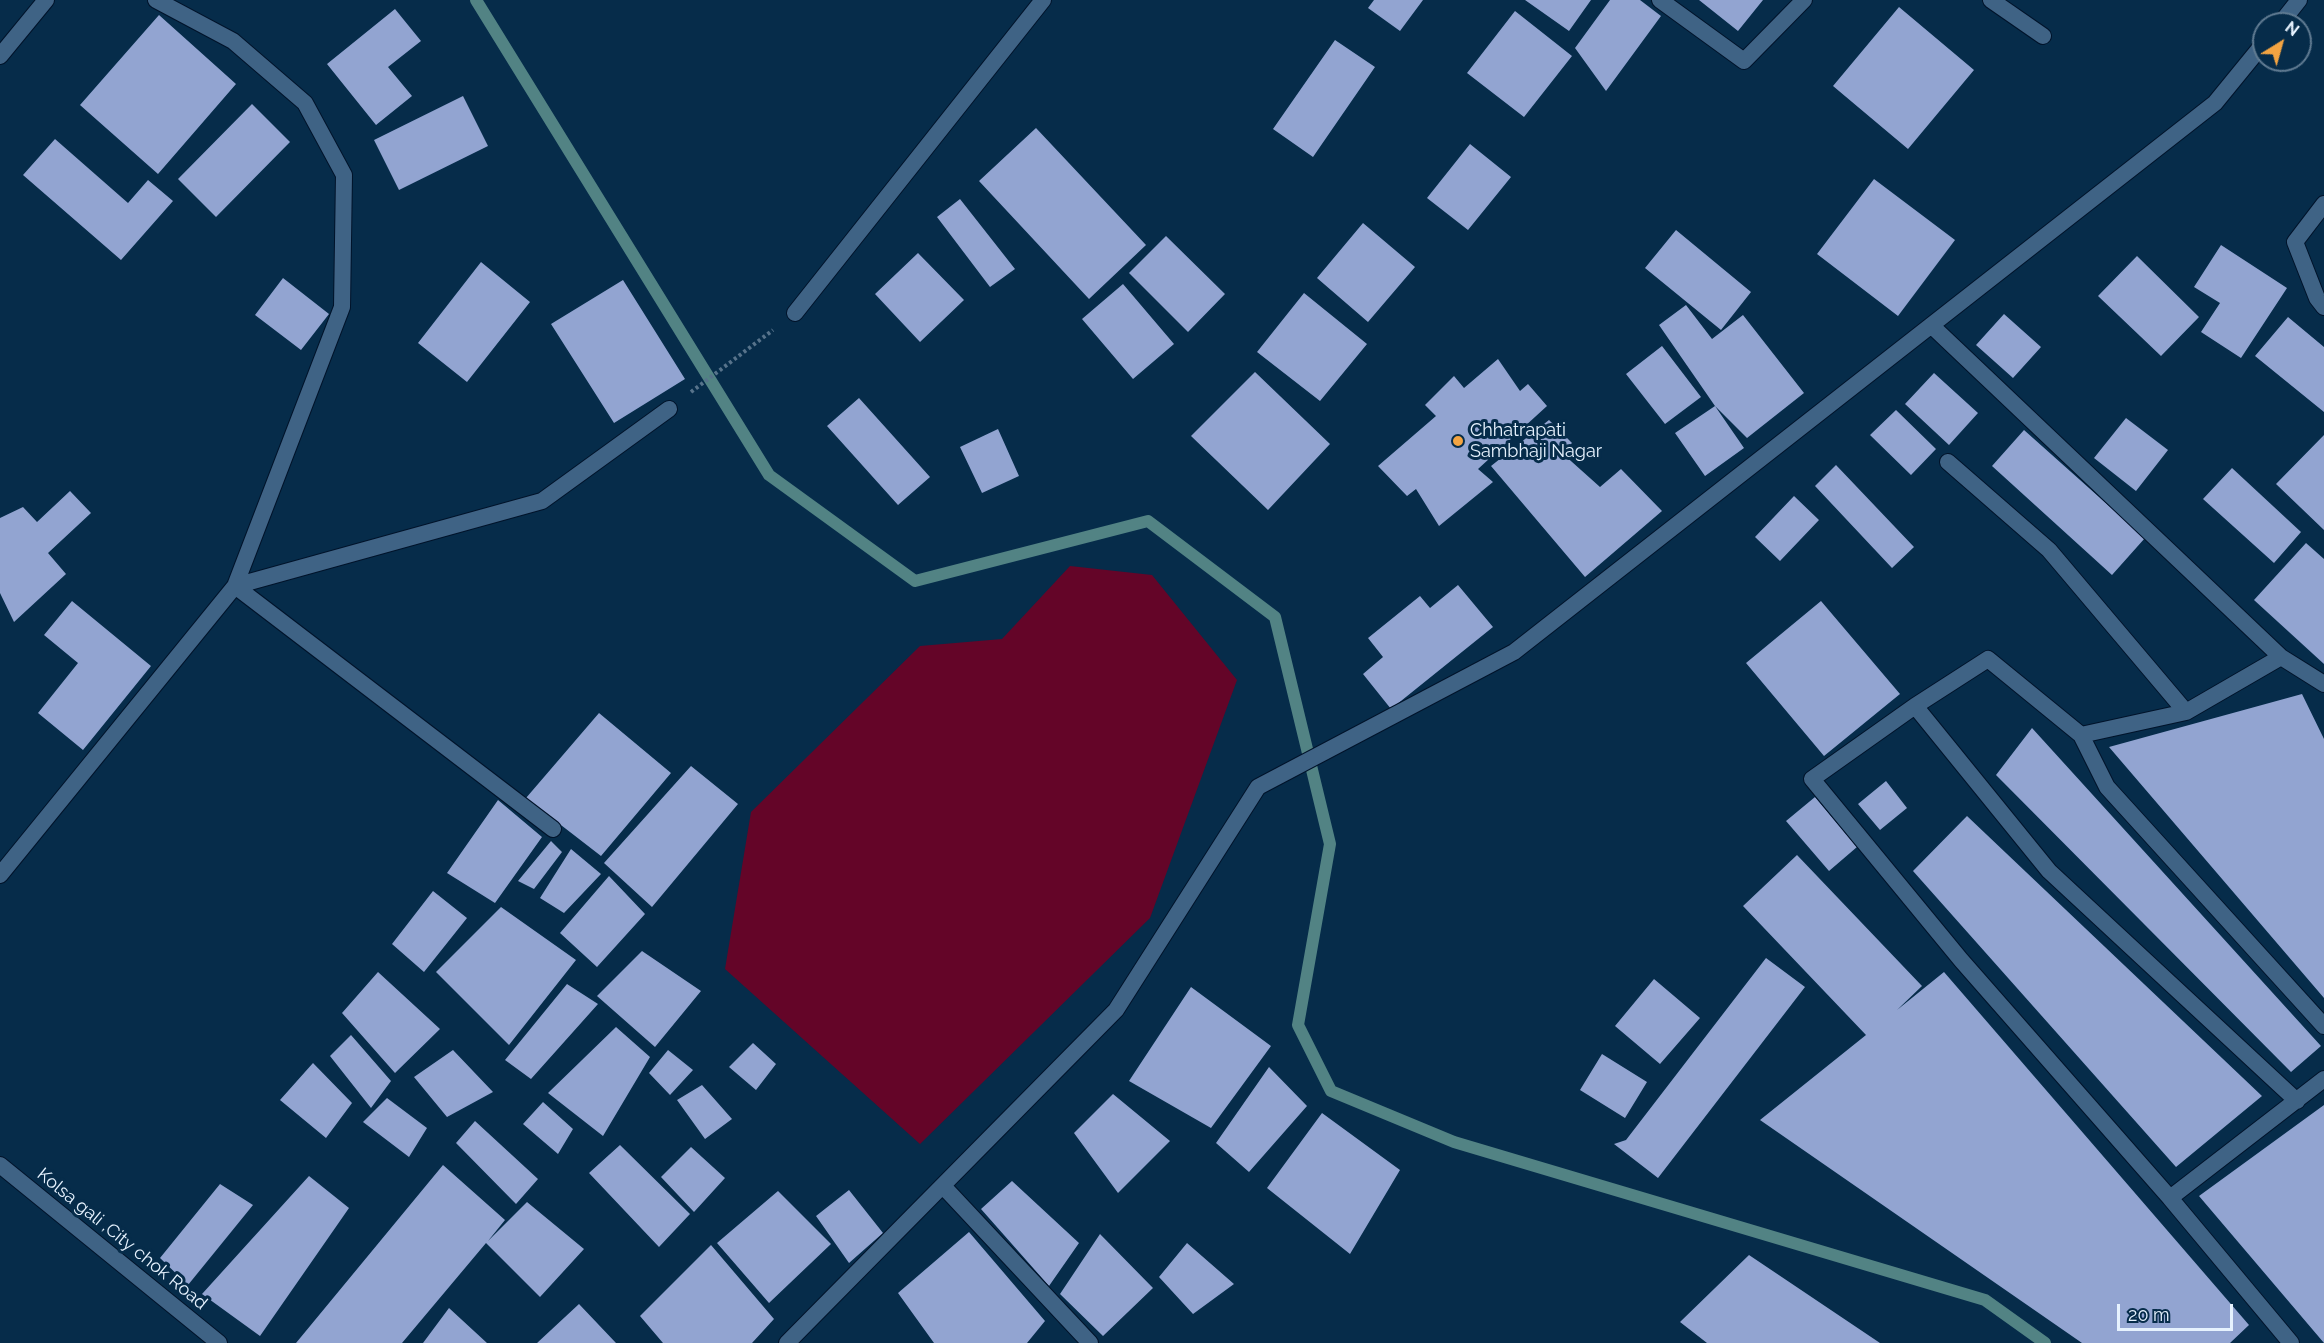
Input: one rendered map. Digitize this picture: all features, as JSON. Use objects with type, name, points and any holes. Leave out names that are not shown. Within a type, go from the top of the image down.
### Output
[{"type":"street","points":[[0,56],[46,0]]},
{"type":"street","points":[[0,875],[235,586],[342,308],[344,175],[305,103],[233,41],[156,0]]},
{"type":"street","points":[[795,313],[1043,0]]},
{"type":"street","points":[[1660,0],[1744,61],[1804,0]]},
{"type":"street","points":[[1991,0],[2043,36]]},
{"type":"street","points":[[2290,12],[2299,0]]},
{"type":"street","points":[[787,1343],[1116,1010],[1258,787],[1514,652],[2215,103],[2252,58]]},
{"type":"street","points":[[2324,204],[2295,242],[2317,298],[2324,307]]},
{"type":"street","points":[[1932,326],[2281,657],[2324,684]]},
{"type":"street","points":[[235,586],[542,501],[669,409]]},
{"type":"street","points":[[1948,462],[2049,550],[2186,712]]},
{"type":"street","points":[[235,586],[554,829]]},
{"type":"street","points":[[2081,735],[2186,712],[2281,657]]},
{"type":"street","points":[[2291,1343],[2170,1198],[1961,960],[1812,779],[1915,706],[1988,659],[2081,735],[2107,787],[2324,1026]]},
{"type":"street","points":[[1915,706],[2049,871],[2297,1101]]},
{"type":"street","points":[[2170,1198],[2324,1079]]},
{"type":"street","name":"Kolsa gali ,City chok Road","points":[[0,1165],[219,1343]]},
{"type":"street","points":[[943,1185],[1090,1343]]},
{"type":"path","points":[[669,409],[795,313]]},
{"type":"shaded area","points":[[1070,566],[1152,575],[1237,680],[1150,918],[920,1144],[725,969],[751,812],[920,646],[1002,639]]},
{"type":"building","points":[[1374,0],[1423,0],[1400,31],[1368,8]]},
{"type":"building","points":[[1525,0],[1591,0],[1569,31]]},
{"type":"building","points":[[1610,0],[1640,0],[1661,16],[1606,91],[1575,48]]},
{"type":"building","points":[[1699,0],[1763,0],[1738,31]]},
{"type":"building","points":[[1899,7],[1974,70],[1908,149],[1833,86]]},
{"type":"building","points":[[395,9],[421,41],[388,67],[412,96],[376,125],[327,64]]},
{"type":"building","points":[[1515,11],[1572,56],[1524,117],[1467,73]]},
{"type":"building","points":[[159,15],[236,84],[158,174],[80,105]]},
{"type":"building","points":[[1335,40],[1375,67],[1313,157],[1273,129]]},
{"type":"building","points":[[463,96],[488,146],[399,190],[374,140]]},
{"type":"building","points":[[252,104],[290,142],[216,217],[178,179]]},
{"type":"building","points":[[1036,128],[1146,245],[1089,299],[979,181]]},
{"type":"building","points":[[55,139],[128,203],[148,180],[173,201],[121,260],[23,175]]},
{"type":"building","points":[[1470,144],[1511,177],[1468,230],[1427,198]]},
{"type":"building","points":[[1874,179],[1955,240],[1898,316],[1817,254]]},
{"type":"building","points":[[960,199],[1015,269],[990,287],[937,217]]},
{"type":"building","points":[[1363,223],[1415,267],[1368,322],[1317,278]]},
{"type":"building","points":[[1676,230],[1751,292],[1721,330],[1645,268]]},
{"type":"building","points":[[1166,236],[1225,294],[1188,332],[1129,273]]},
{"type":"building","points":[[2221,245],[2287,288],[2241,358],[2201,332],[2220,303],[2194,287]]},
{"type":"building","points":[[918,253],[964,300],[920,342],[875,294]]},
{"type":"building","points":[[2137,256],[2199,317],[2161,356],[2098,296]]},
{"type":"building","points":[[481,262],[530,302],[467,382],[418,343]]},
{"type":"building","points":[[283,278],[329,314],[301,350],[255,315]]},
{"type":"building","points":[[623,280],[685,379],[614,423],[551,324]]},
{"type":"building","points":[[1123,284],[1174,344],[1133,379],[1082,319]]},
{"type":"building","points":[[1304,293],[1367,344],[1320,401],[1257,352]]},
{"type":"building","points":[[1686,305],[1712,339],[1743,315],[1804,393],[1747,438],[1715,406],[1659,325]]},
{"type":"building","points":[[2004,314],[2041,347],[2013,378],[1976,345]]},
{"type":"building","points":[[2288,317],[2324,347],[2324,412],[2255,356]]},
{"type":"building","points":[[1662,346],[1701,397],[1665,424],[1626,374]]},
{"type":"building","name":"Chhatrapati Sambhaji Nagar","points":[[1498,359],[1520,391],[1528,384],[1547,406],[1478,469],[1493,482],[1439,526],[1416,489],[1407,496],[1378,466],[1436,416],[1425,405],[1454,376],[1464,388]]},
{"type":"building","points":[[1255,372],[1330,444],[1268,510],[1191,436]]},
{"type":"building","points":[[1934,373],[1978,413],[1949,445],[1905,404]]},
{"type":"building","points":[[859,398],[930,477],[898,505],[827,426]]},
{"type":"building","points":[[1715,406],[1744,448],[1705,476],[1675,433]]},
{"type":"building","points":[[1896,410],[1936,449],[1911,475],[1870,435]]},
{"type":"building","points":[[2126,418],[2168,450],[2136,491],[2094,458]]},
{"type":"building","points":[[1549,420],[1572,443],[1562,453],[1600,487],[1621,469],[1662,511],[1585,577],[1491,466]]},
{"type":"building","points":[[998,429],[1019,476],[982,493],[960,447]]},
{"type":"building","points":[[2024,430],[2145,538],[2112,575],[1992,466]]},
{"type":"building","points":[[2324,435],[2324,530],[2276,484]]},
{"type":"building","points":[[1836,465],[1914,547],[1892,568],[1815,486]]},
{"type":"building","points":[[2232,468],[2301,532],[2274,563],[2203,499]]},
{"type":"building","points":[[70,491],[91,513],[48,553],[66,574],[14,622],[0,593],[0,518],[23,507],[37,522]]},
{"type":"building","points":[[1794,496],[1819,520],[1780,561],[1755,537]]},
{"type":"building","points":[[2306,543],[2324,559],[2324,664],[2254,600]]},
{"type":"building","points":[[1458,585],[1493,627],[1391,709],[1363,674],[1383,657],[1368,638],[1420,596],[1430,608]]},
{"type":"building","points":[[72,601],[151,666],[83,750],[38,713],[78,663],[44,635]]},
{"type":"building","points":[[1821,601],[1900,694],[1824,756],[1746,663]]},
{"type":"building","points":[[2302,694],[2324,739],[2324,998],[2109,747]]},
{"type":"building","points":[[599,713],[671,773],[601,856],[526,798]]},
{"type":"building","points":[[2032,728],[2321,1046],[2291,1072],[1996,775]]},
{"type":"building","points":[[691,766],[738,804],[652,907],[604,863]]},
{"type":"building","points":[[1886,781],[1907,808],[1880,830],[1858,804]]},
{"type":"building","points":[[1815,797],[1857,847],[1829,871],[1786,821]]},
{"type":"building","points":[[498,800],[542,837],[495,903],[447,873]]},
{"type":"building","points":[[1967,816],[2262,1096],[2176,1167],[1913,871]]},
{"type":"building","points":[[551,841],[562,852],[534,889],[518,881]]},
{"type":"building","points":[[571,849],[601,874],[564,913],[540,898]]},
{"type":"building","points":[[1797,855],[1922,986],[1897,1010],[1944,972],[2249,1325],[2230,1343],[2082,1343],[1760,1120],[1866,1035],[1743,906]]},
{"type":"building","points":[[609,876],[645,914],[597,967],[560,933]]},
{"type":"building","points":[[433,891],[467,918],[424,972],[392,944]]},
{"type":"building","points":[[501,907],[576,960],[509,1045],[436,972]]},
{"type":"building","points":[[642,951],[701,991],[655,1047],[597,996]]},
{"type":"building","points":[[1766,958],[1805,987],[1658,1178],[1614,1144],[1626,1140]]},
{"type":"building","points":[[378,972],[440,1029],[395,1073],[342,1013]]},
{"type":"building","points":[[1654,979],[1700,1018],[1660,1064],[1615,1026]]},
{"type":"building","points":[[567,984],[598,1004],[531,1079],[505,1060]]},
{"type":"building","points":[[1191,987],[1271,1046],[1211,1128],[1129,1081]]},
{"type":"building","points":[[616,1027],[650,1057],[603,1136],[548,1093]]},
{"type":"building","points":[[351,1035],[391,1081],[371,1108],[330,1056]]},
{"type":"building","points":[[753,1043],[776,1064],[756,1090],[729,1067]]},
{"type":"building","points":[[453,1050],[493,1092],[447,1117],[414,1077]]},
{"type":"building","points":[[668,1050],[693,1070],[670,1095],[649,1073]]},
{"type":"building","points":[[1602,1054],[1647,1082],[1625,1118],[1580,1090]]},
{"type":"building","points":[[313,1063],[352,1103],[326,1138],[280,1100]]},
{"type":"building","points":[[1269,1067],[1307,1106],[1249,1172],[1216,1143]]},
{"type":"building","points":[[702,1085],[732,1119],[705,1139],[677,1100]]},
{"type":"building","points":[[1113,1094],[1170,1141],[1118,1193],[1074,1133]]},
{"type":"building","points":[[387,1098],[427,1128],[409,1157],[363,1122]]},
{"type":"building","points":[[543,1102],[573,1129],[558,1154],[523,1124]]},
{"type":"building","points":[[2324,1105],[2324,1343],[2199,1196]]},
{"type":"building","points":[[1322,1113],[1400,1170],[1350,1254],[1267,1188]]},
{"type":"building","points":[[475,1121],[538,1179],[516,1204],[456,1143]]},
{"type":"building","points":[[620,1145],[690,1214],[659,1247],[589,1173]]},
{"type":"building","points":[[691,1147],[725,1178],[694,1212],[661,1177]]},
{"type":"building","points":[[443,1165],[505,1220],[488,1241],[527,1202],[584,1249],[540,1297],[486,1243],[402,1343],[296,1343]]},
{"type":"building","points":[[309,1176],[349,1208],[260,1336],[202,1294]]},
{"type":"building","points":[[1012,1181],[1079,1243],[1049,1286],[981,1209]]},
{"type":"building","points":[[220,1184],[253,1205],[188,1285],[160,1258]]},
{"type":"building","points":[[849,1190],[883,1233],[849,1263],[816,1216]]},
{"type":"building","points":[[778,1191],[831,1244],[769,1303],[717,1243]]},
{"type":"building","points":[[969,1232],[1045,1321],[1027,1343],[934,1343],[898,1293]]},
{"type":"building","points":[[1100,1234],[1153,1288],[1103,1336],[1060,1294]]},
{"type":"building","points":[[1187,1243],[1234,1284],[1193,1314],[1159,1277]]},
{"type":"building","points":[[711,1245],[774,1319],[752,1343],[663,1343],[640,1316]]},
{"type":"building","points":[[1749,1255],[1880,1343],[1707,1343],[1680,1322]]},
{"type":"building","points":[[579,1304],[616,1343],[537,1343]]},
{"type":"building","points":[[449,1308],[487,1343],[423,1343]]},
{"type":"waterway","points":[[476,0],[769,475],[915,581],[1148,521],[1275,617],[1330,844],[1298,1025],[1331,1091],[1454,1142],[1985,1300],[2045,1343]]},
{"type":"place","name":"Chhatrapati Sambhaji Nagar","points":[[1458,441]]}]
